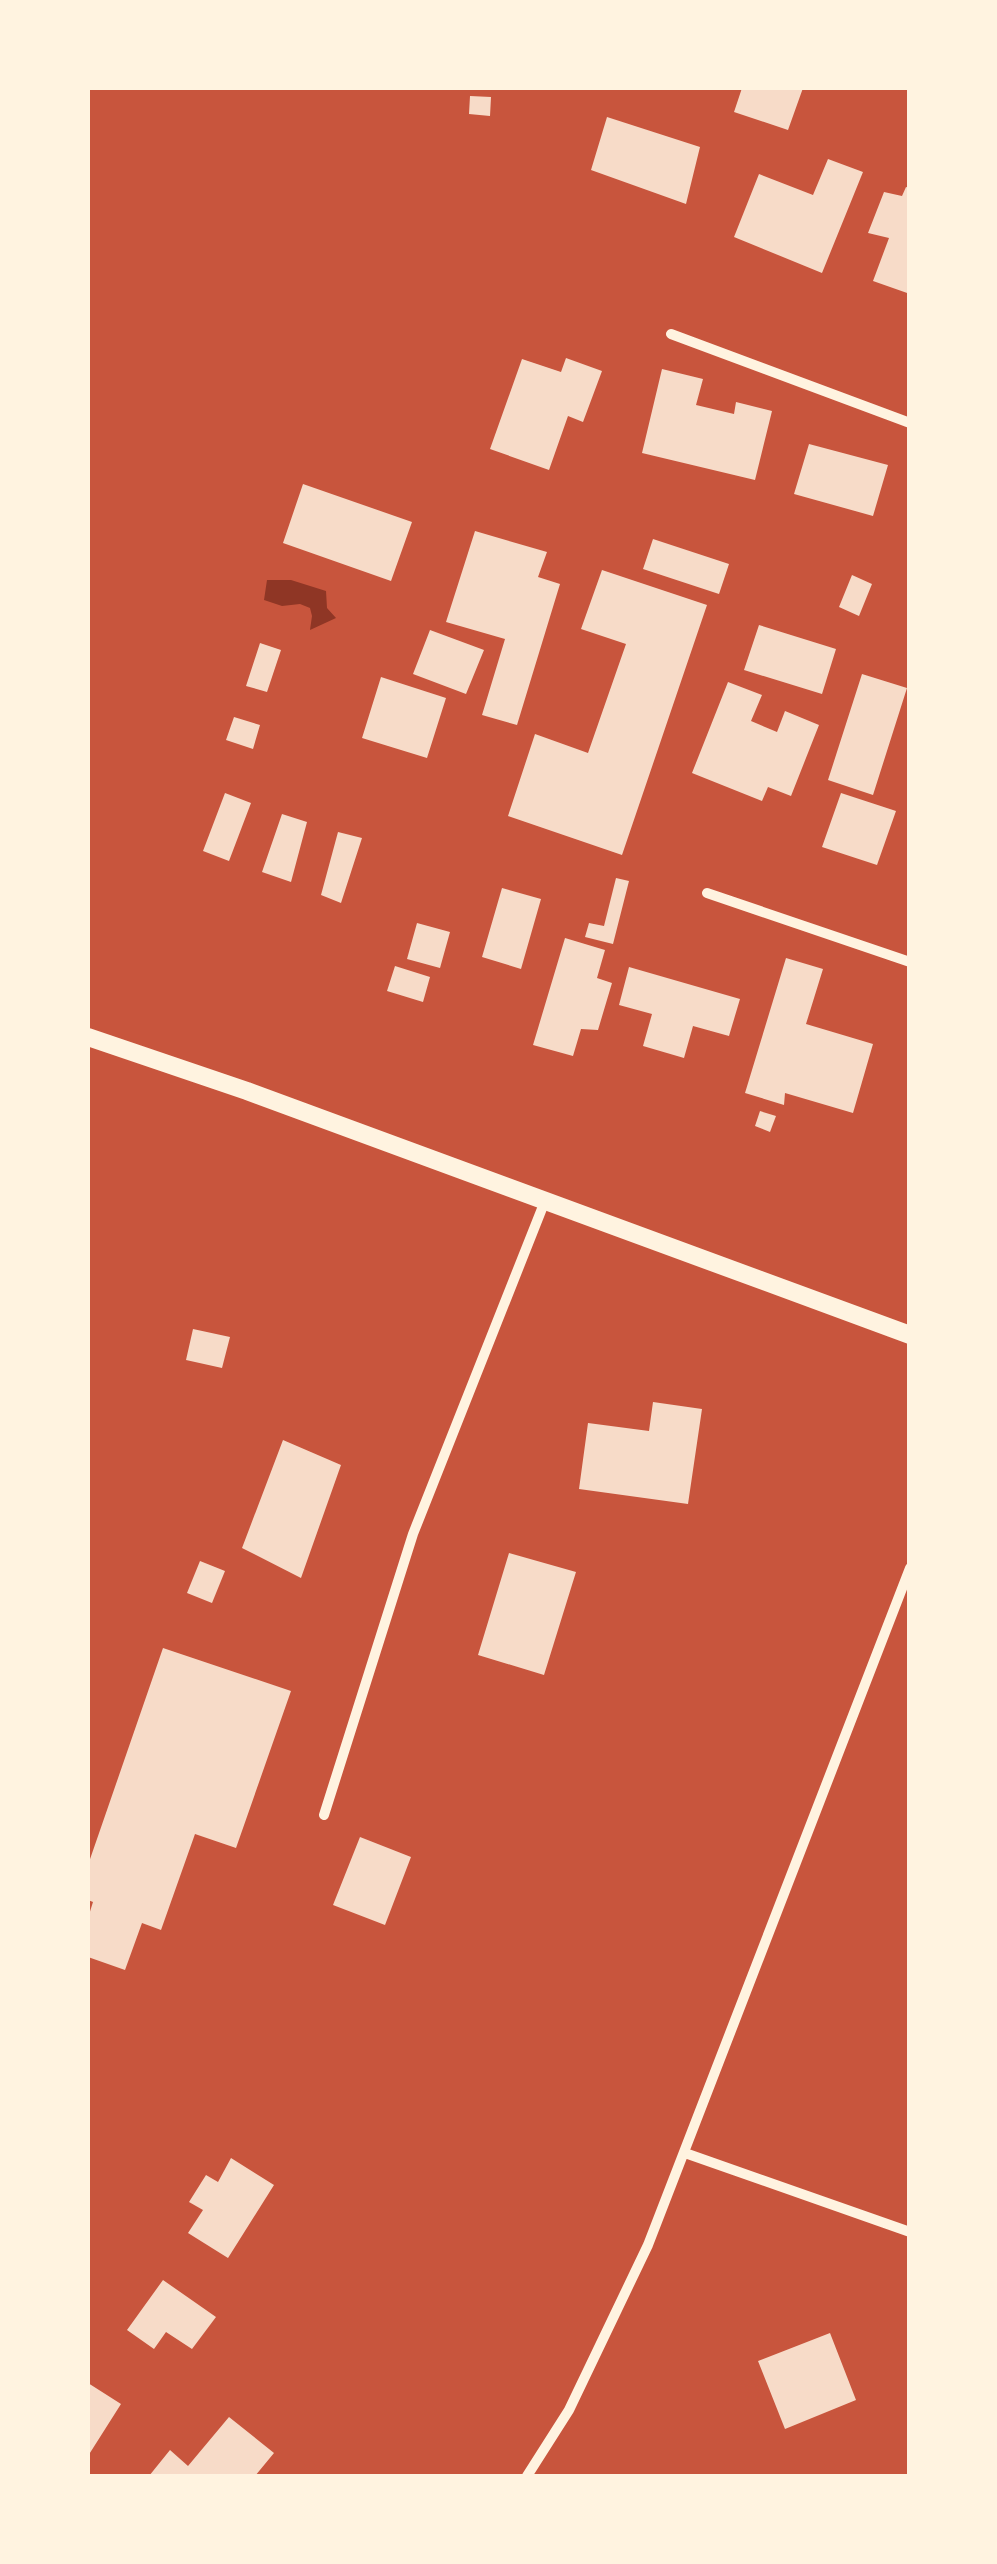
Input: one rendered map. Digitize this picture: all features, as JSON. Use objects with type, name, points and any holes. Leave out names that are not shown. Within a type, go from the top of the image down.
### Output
[{"type":"street","points":[[671,334],[910,423]]},
{"type":"street","points":[[707,894],[910,962]]},
{"type":"street","points":[[88,1037],[910,1335]]},
{"type":"street","points":[[324,1815],[414,1534],[545,1201]]},
{"type":"street","points":[[527,2476],[569,2410],[648,2245],[910,1568]]},
{"type":"street","points":[[685,2153],[910,2232]]},
{"type":"shaded area","points":[[267,580],[291,580],[326,591],[327,608],[336,618],[310,630],[310,608],[264,600]]},
{"type":"building","points":[[742,88],[803,88],[788,130],[734,112]]},
{"type":"building","points":[[470,96],[491,97],[490,116],[469,114]]},
{"type":"building","points":[[607,117],[700,147],[686,204],[591,170]]},
{"type":"building","points":[[828,159],[863,172],[822,273],[734,237],[759,174],[813,195]]},
{"type":"building","points":[[906,187],[910,188],[910,294],[873,281],[889,238],[868,233],[884,192],[902,196]]},
{"type":"building","points":[[566,358],[602,371],[583,422],[568,416],[549,470],[490,449],[522,359],[561,372]]},
{"type":"building","points":[[662,369],[703,379],[696,405],[734,414],[736,402],[772,411],[755,480],[642,453]]},
{"type":"building","points":[[809,444],[888,465],[873,516],[794,494]]},
{"type":"building","points":[[303,484],[412,522],[391,581],[283,543]]},
{"type":"building","points":[[475,531],[547,552],[538,577],[560,584],[517,725],[482,715],[505,639],[446,622]]},
{"type":"building","points":[[653,539],[729,564],[719,594],[643,569]]},
{"type":"building","points":[[602,570],[707,605],[622,855],[508,816],[535,734],[588,753],[626,644],[581,629]]},
{"type":"building","points":[[852,575],[872,584],[859,616],[839,607]]},
{"type":"building","points":[[759,625],[836,649],[822,694],[744,670]]},
{"type":"building","points":[[430,630],[484,650],[466,694],[413,674]]},
{"type":"building","points":[[260,643],[281,650],[267,692],[246,686]]},
{"type":"building","points":[[862,674],[907,688],[873,795],[828,780]]},
{"type":"building","points":[[381,677],[446,698],[427,758],[362,738]]},
{"type":"building","points":[[728,682],[762,695],[751,721],[777,732],[785,711],[819,725],[791,796],[768,787],[762,801],[692,773]]},
{"type":"building","points":[[234,717],[260,725],[253,749],[226,740]]},
{"type":"building","points":[[225,793],[251,803],[229,861],[203,851]]},
{"type":"building","points":[[841,793],[896,811],[877,865],[822,847]]},
{"type":"building","points":[[282,814],[307,822],[291,882],[262,872]]},
{"type":"building","points":[[338,832],[362,838],[341,903],[321,895]]},
{"type":"building","points":[[616,878],[629,881],[613,944],[585,937],[589,923],[604,926]]},
{"type":"building","points":[[502,888],[541,899],[521,969],[482,957]]},
{"type":"building","points":[[417,923],[450,932],[440,968],[407,959]]},
{"type":"building","points":[[565,938],[605,950],[597,978],[612,983],[598,1030],[581,1029],[573,1056],[533,1045]]},
{"type":"building","points":[[786,958],[823,969],[806,1024],[873,1044],[853,1113],[785,1093],[784,1105],[745,1093]]},
{"type":"building","points":[[395,966],[430,977],[423,1002],[387,991]]},
{"type":"building","points":[[629,967],[740,999],[729,1036],[693,1026],[684,1058],[643,1046],[652,1014],[619,1005]]},
{"type":"building","points":[[760,1111],[776,1116],[770,1132],[755,1126]]},
{"type":"building","points":[[193,1329],[230,1337],[222,1368],[186,1360]]},
{"type":"building","points":[[653,1402],[702,1409],[688,1504],[579,1489],[588,1423],[649,1431]]},
{"type":"building","points":[[283,1440],[341,1465],[301,1578],[242,1548]]},
{"type":"building","points":[[509,1553],[576,1572],[544,1675],[478,1655]]},
{"type":"building","points":[[200,1561],[225,1571],[212,1603],[187,1593]]},
{"type":"building","points":[[163,1648],[291,1691],[236,1848],[195,1834],[161,1930],[142,1923],[125,1970],[88,1957],[88,1918],[93,1902],[88,1900],[88,1865]]},
{"type":"building","points":[[360,1837],[411,1857],[385,1925],[333,1905]]},
{"type":"building","points":[[231,2158],[274,2185],[228,2258],[188,2233],[203,2210],[189,2202],[206,2175],[218,2182]]},
{"type":"building","points":[[163,2280],[216,2317],[192,2349],[166,2332],[154,2349],[127,2330]]},
{"type":"building","points":[[830,2333],[856,2400],[785,2429],[758,2361]]},
{"type":"building","points":[[88,2383],[121,2404],[88,2456]]},
{"type":"building","points":[[229,2417],[274,2453],[255,2476],[149,2476],[170,2450],[188,2466]]}]
